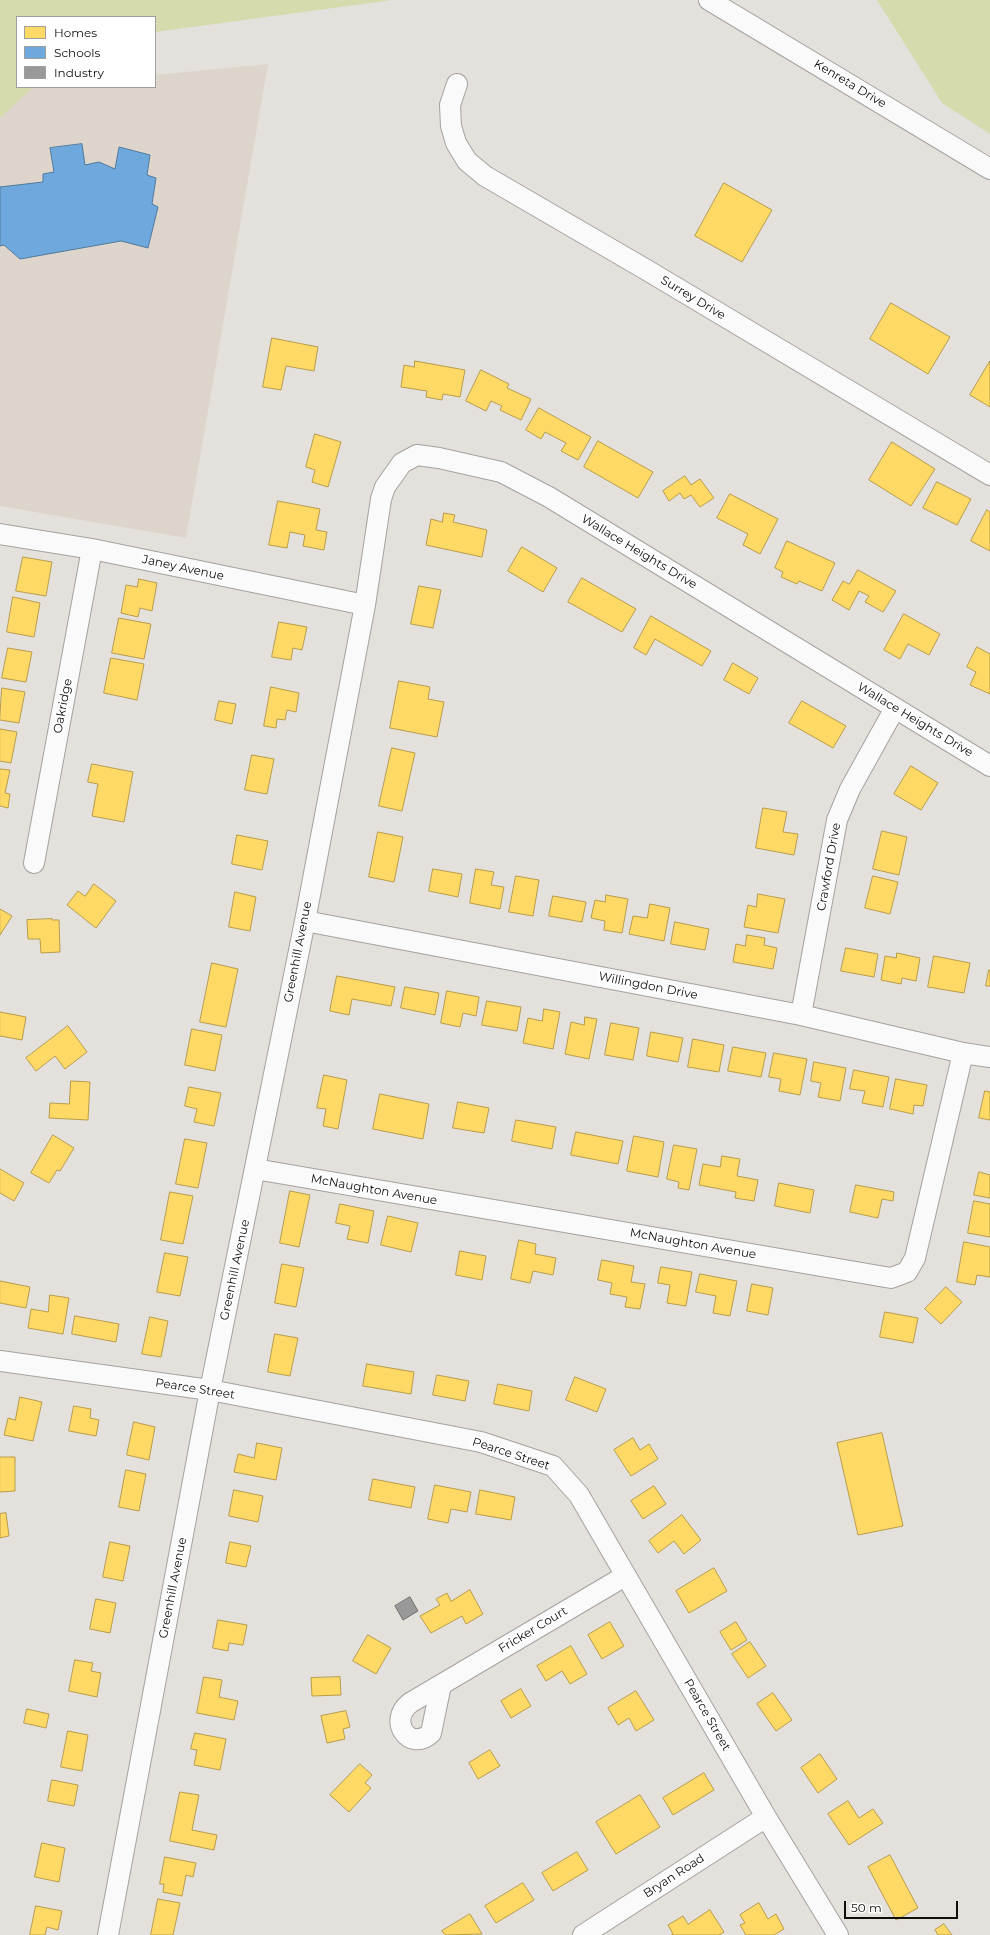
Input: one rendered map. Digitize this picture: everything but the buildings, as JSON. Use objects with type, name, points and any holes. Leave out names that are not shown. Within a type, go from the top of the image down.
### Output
[{"type":"street","name":"Kenreta Drive","points":[[709,0],[990,169]]},
{"type":"street","name":"Surrey Drive","points":[[457,84],[450,105],[451,126],[456,144],[467,161],[485,176],[990,475]]},
{"type":"street","name":"Wallace Heights Drive","points":[[365,605],[381,499],[385,487],[402,463],[417,455],[439,458],[501,472],[549,497],[990,766]]},
{"type":"street","name":"Janey Avenue","points":[[0,534],[92,549],[365,605]]},
{"type":"street","name":"Oakridge","points":[[34,863],[92,549]]},
{"type":"street","name":"Greenhill Avenue","points":[[108,1935],[210,1390],[305,921],[365,605]]},
{"type":"street","name":"Crawford Drive","points":[[801,1015],[837,820],[850,789],[895,708]]},
{"type":"street","name":"Willingdon Drive","points":[[305,921],[801,1015],[963,1053],[990,1057]]},
{"type":"street","name":"McNaughton Avenue","points":[[255,1169],[891,1278],[907,1272],[915,1258],[963,1053]]},
{"type":"street","name":"Pearce Street","points":[[0,1362],[210,1390],[481,1442],[553,1466],[579,1495],[766,1817],[838,1935]]},
{"type":"street","name":"Fricker Court","points":[[441,1685],[625,1576]]},
{"type":"street","name":"Bryan Road","points":[[583,1935],[766,1817]]},
{"type":"shaded area","points":[[268,64],[186,538],[0,506],[0,118],[32,88],[156,88],[156,75]]},
{"type":"green space","points":[[0,0],[392,0],[156,32],[156,16],[16,16],[16,88],[32,88],[0,118]]},
{"type":"green space","points":[[877,0],[990,0],[990,134],[942,103]]}]
